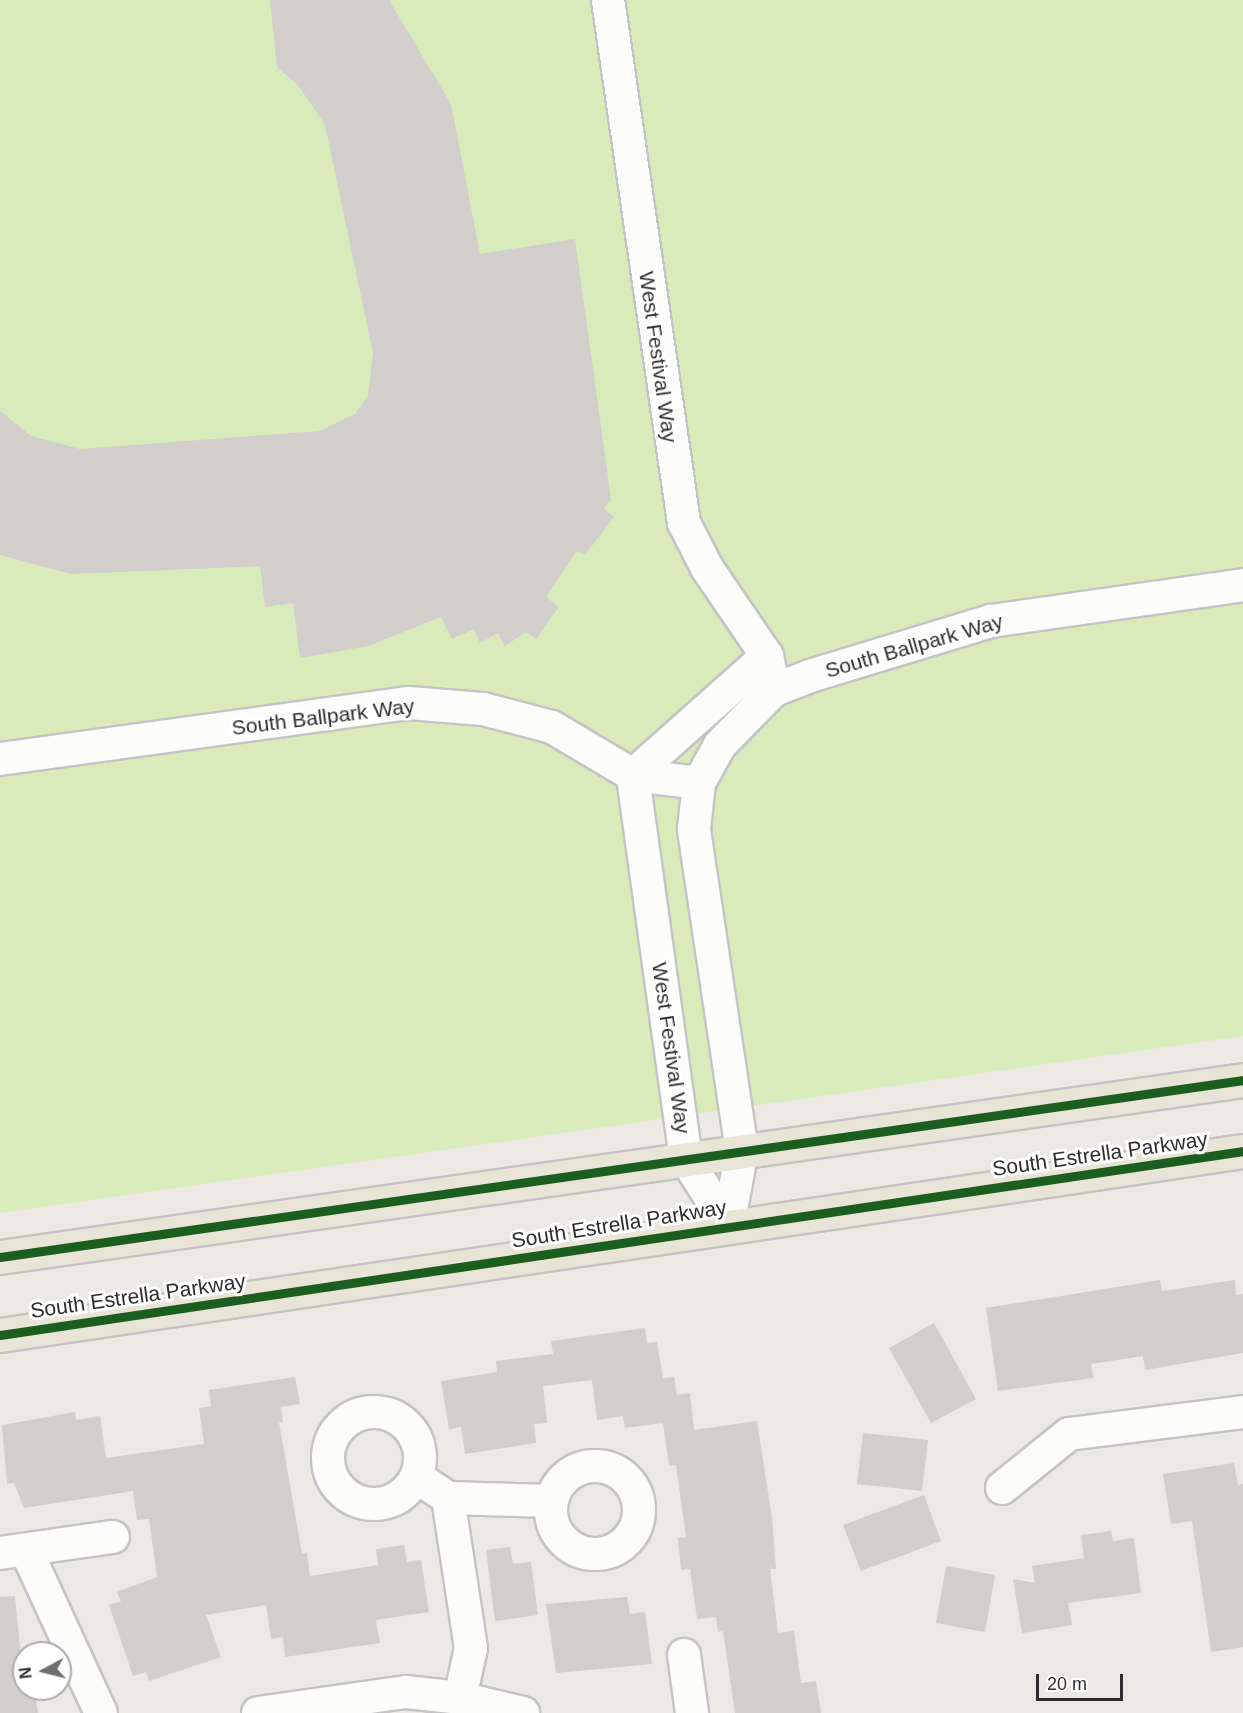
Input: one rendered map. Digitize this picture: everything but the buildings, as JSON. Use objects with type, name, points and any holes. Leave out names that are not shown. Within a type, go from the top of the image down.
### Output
[{"type":"main road","points":[[0,1257],[1243,1080]]},
{"type":"main road","name":"South Estrella Parkway","points":[[0,1335],[728,1225],[1243,1151]]},
{"type":"street","name":"West Festival Way","points":[[608,0],[684,523],[707,568],[767,656],[774,690]]},
{"type":"street","name":"South Ballpark Way","points":[[0,759],[409,703],[483,709],[552,727],[633,775],[699,783],[720,745],[774,690],[991,621],[1243,585]]},
{"type":"street","points":[[633,775],[767,656]]},
{"type":"street","name":"West Festival Way","points":[[633,775],[686,1159],[728,1225]]},
{"type":"street","points":[[699,783],[694,829],[742,1151],[728,1225]]},
{"type":"street","points":[[1002,1488],[1069,1434],[1243,1412]]},
{"type":"street","points":[[417,1477],[448,1498],[551,1501]]},
{"type":"street","points":[[448,1498],[471,1648],[460,1698]]},
{"type":"street","points":[[101,1713],[13,1551],[113,1537]]},
{"type":"street","points":[[684,1655],[692,1713]]},
{"type":"street","points":[[258,1713],[321,1709],[406,1692],[460,1698],[523,1713]]},
{"type":"green space","points":[[0,0],[1243,0],[1243,1036],[0,1213]]},
{"type":"cycle path","points":[[0,1257],[1243,1080]]},
{"type":"cycle path","points":[[0,1335],[1243,1151]]}]
